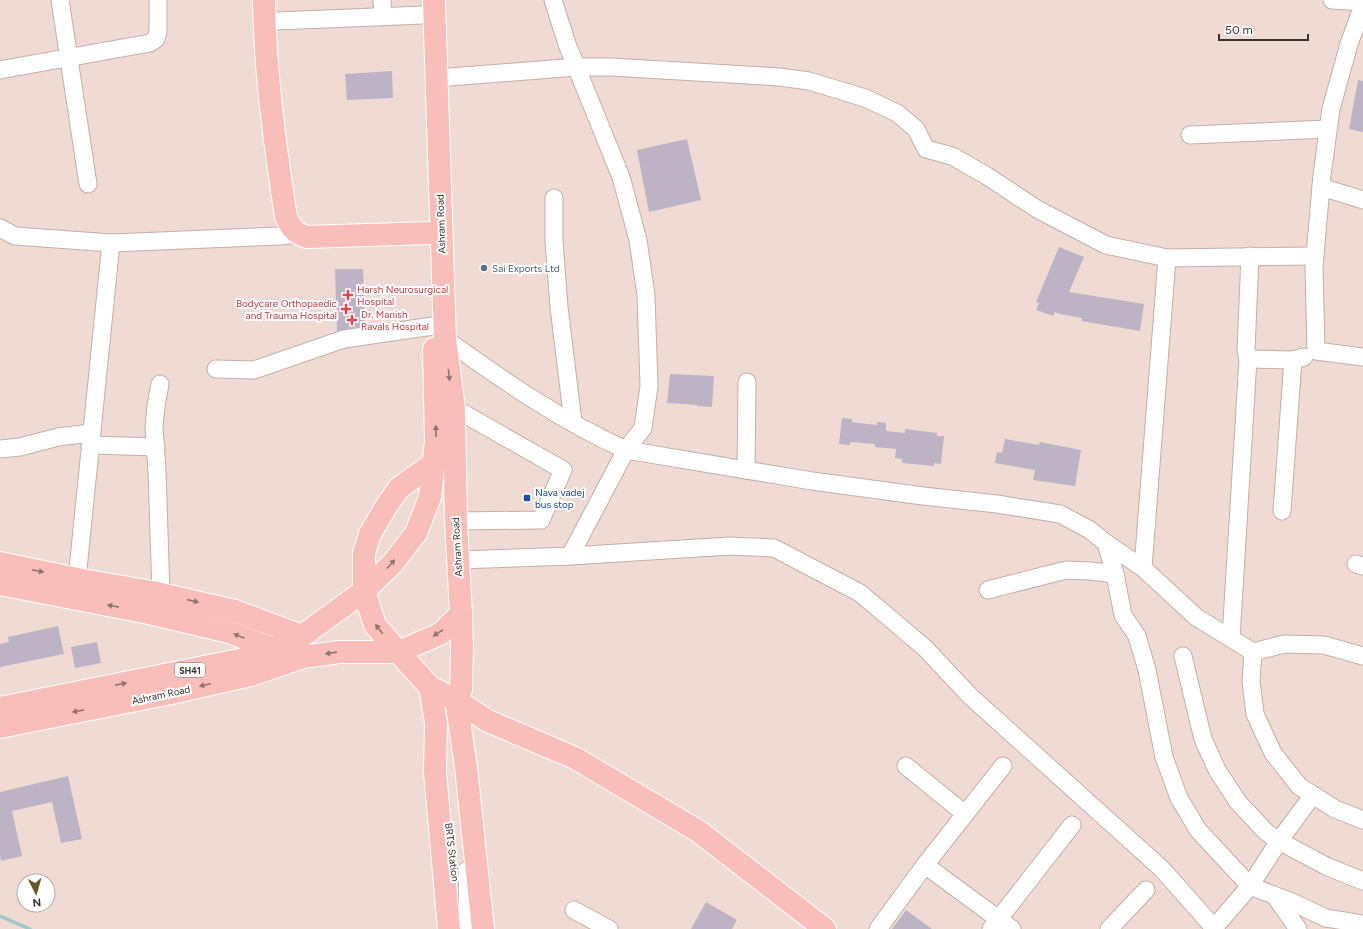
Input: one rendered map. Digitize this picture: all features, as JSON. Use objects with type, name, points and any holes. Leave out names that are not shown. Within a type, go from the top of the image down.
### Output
[{"type":"main road","points":[[264,0],[267,62],[275,144],[286,217],[291,227],[298,234],[307,237],[429,232]]},
{"type":"main road","name":"Ashram Road","points":[[0,708],[229,662],[273,650],[302,636],[364,592],[392,563],[416,533],[430,497],[434,463],[439,332],[437,78],[427,5]]},
{"type":"main road","name":"Ashram Road","points":[[0,727],[171,693],[250,675],[303,657],[339,652],[398,652],[440,634],[461,614],[456,521],[454,408],[439,332],[429,232],[427,5]]},
{"type":"main road","points":[[434,463],[399,488],[370,534],[364,553],[364,592],[375,625],[398,652],[430,687],[459,695],[492,712],[580,749],[703,823],[841,929]]},
{"type":"main road","points":[[0,563],[76,579],[161,594],[236,611],[302,636]]},
{"type":"main road","points":[[0,584],[149,613],[229,632],[273,650],[303,657]]},
{"type":"main road","points":[[461,614],[462,650],[459,695],[460,730],[466,767],[483,929]]},
{"type":"main road","points":[[430,687],[436,723],[435,772],[449,929]]},
{"type":"main road","points":[[459,695],[488,721],[575,758],[698,831],[825,929]]},
{"type":"street","points":[[60,0],[88,184]]},
{"type":"street","points":[[0,70],[150,43],[156,39],[158,32],[158,0]]},
{"type":"street","points":[[553,0],[567,44],[621,177],[638,240],[646,295],[649,386],[643,428],[626,450],[570,556]]},
{"type":"street","points":[[1316,352],[1314,267],[1328,129],[1331,109],[1349,44],[1363,4],[1332,0]]},
{"type":"street","points":[[277,21],[383,8],[427,5]]},
{"type":"street","points":[[437,78],[577,67],[611,67],[779,77],[809,81],[864,98],[897,113],[916,129],[926,149],[952,156],[987,176],[1037,209],[1106,245],[1167,258],[1315,256]]},
{"type":"street","points":[[1190,134],[1328,129]]},
{"type":"street","points":[[1321,187],[1363,200]]},
{"type":"street","points":[[554,198],[554,241],[559,307],[573,422]]},
{"type":"street","points":[[0,228],[16,236],[111,243],[298,234]]},
{"type":"street","points":[[76,579],[111,243]]},
{"type":"street","points":[[1231,638],[1248,359],[1246,350],[1250,256]]},
{"type":"street","points":[[1143,568],[1167,258]]},
{"type":"street","points":[[216,369],[254,370],[344,339],[439,332],[506,382],[598,437],[626,450],[812,481],[997,504],[1060,514],[1090,530],[1106,543],[1143,568],[1196,617],[1253,652],[1284,644],[1324,645],[1363,656]]},
{"type":"street","points":[[1248,359],[1293,360],[1316,352],[1363,357]]},
{"type":"street","points":[[1282,511],[1293,360]]},
{"type":"street","points":[[746,470],[747,382]]},
{"type":"street","points":[[160,384],[155,420],[161,594]]},
{"type":"street","points":[[454,408],[563,470],[541,520],[456,521]]},
{"type":"street","points":[[0,449],[20,447],[58,436],[156,447]]},
{"type":"street","points":[[1106,543],[1115,574],[1123,615],[1137,636],[1147,670],[1164,758],[1179,798],[1198,830],[1250,886],[1326,918],[1363,924]]},
{"type":"street","points":[[458,560],[570,556],[730,546],[774,548],[860,593],[926,648],[970,696],[1162,869],[1214,929],[1250,886],[1279,841],[1313,795]]},
{"type":"street","points":[[988,590],[1066,570],[1115,574]]},
{"type":"street","points":[[1253,652],[1252,681],[1255,714],[1273,753],[1299,786],[1335,809],[1363,820]]},
{"type":"street","points":[[1183,656],[1203,738],[1217,770],[1238,802],[1266,832],[1279,841],[1328,867],[1363,881]]},
{"type":"street","points":[[450,775],[460,730]]},
{"type":"street","points":[[436,744],[450,775]]},
{"type":"street","points":[[906,766],[966,814]]},
{"type":"street","points":[[878,929],[925,865],[1003,766]]},
{"type":"street","name":"BRTS Station","points":[[450,775],[456,883],[464,929]]},
{"type":"street","name":"BRTS Station","points":[[450,775],[468,882],[468,929]]},
{"type":"street","points":[[925,865],[1001,926],[1072,825]]},
{"type":"street","points":[[1109,929],[1146,890]]},
{"type":"street","points":[[1275,896],[1298,929]]},
{"type":"street","points":[[574,910],[609,929]]},
{"type":"building","points":[[392,71],[393,98],[347,100],[345,74]]},
{"type":"building","points":[[1358,80],[1363,81],[1363,132],[1349,129]]},
{"type":"building","points":[[687,139],[701,200],[649,212],[637,150]]},
{"type":"building","points":[[1059,247],[1084,257],[1069,292],[1144,304],[1140,331],[1081,321],[1082,318],[1055,312],[1053,316],[1036,310],[1039,303],[1036,302]]},
{"type":"building","points":[[335,269],[363,269],[365,326],[337,331]]},
{"type":"building","points":[[670,374],[714,376],[712,407],[667,403]]},
{"type":"building","points":[[842,418],[852,419],[852,422],[859,423],[877,425],[877,422],[886,423],[886,431],[905,433],[905,429],[937,433],[937,436],[944,436],[941,464],[934,463],[934,466],[902,463],[902,459],[895,458],[896,449],[875,447],[875,444],[850,442],[850,445],[839,444]]},
{"type":"building","points":[[1005,439],[1039,445],[1040,442],[1081,450],[1075,486],[1033,480],[1035,470],[995,463],[997,452],[1002,453]]},
{"type":"building","points":[[58,626],[64,654],[0,667],[0,644],[9,642],[8,637]]},
{"type":"building","points":[[97,642],[101,663],[75,668],[71,647]]},
{"type":"building","points":[[68,776],[82,839],[61,843],[52,802],[12,811],[22,856],[1,861],[0,792]]},
{"type":"building","points":[[706,902],[737,920],[732,929],[691,929]]},
{"type":"building","points":[[906,910],[932,929],[892,929]]},
{"type":"waterway","points":[[0,916],[30,929]]},
{"type":"place","name":"Sai Exports Ltd","points":[[484,268]]},
{"type":"place","name":"Harsh Neurosurgical Hospital","points":[[348,295]]},
{"type":"place","name":"Bodycare Orthopaedic and Trauma Hospital","points":[[346,309]]},
{"type":"place","name":"Dr. Manish Ravals Hospital","points":[[352,320]]},
{"type":"place","name":"Nava vadej bus stop","points":[[527,498]]}]
